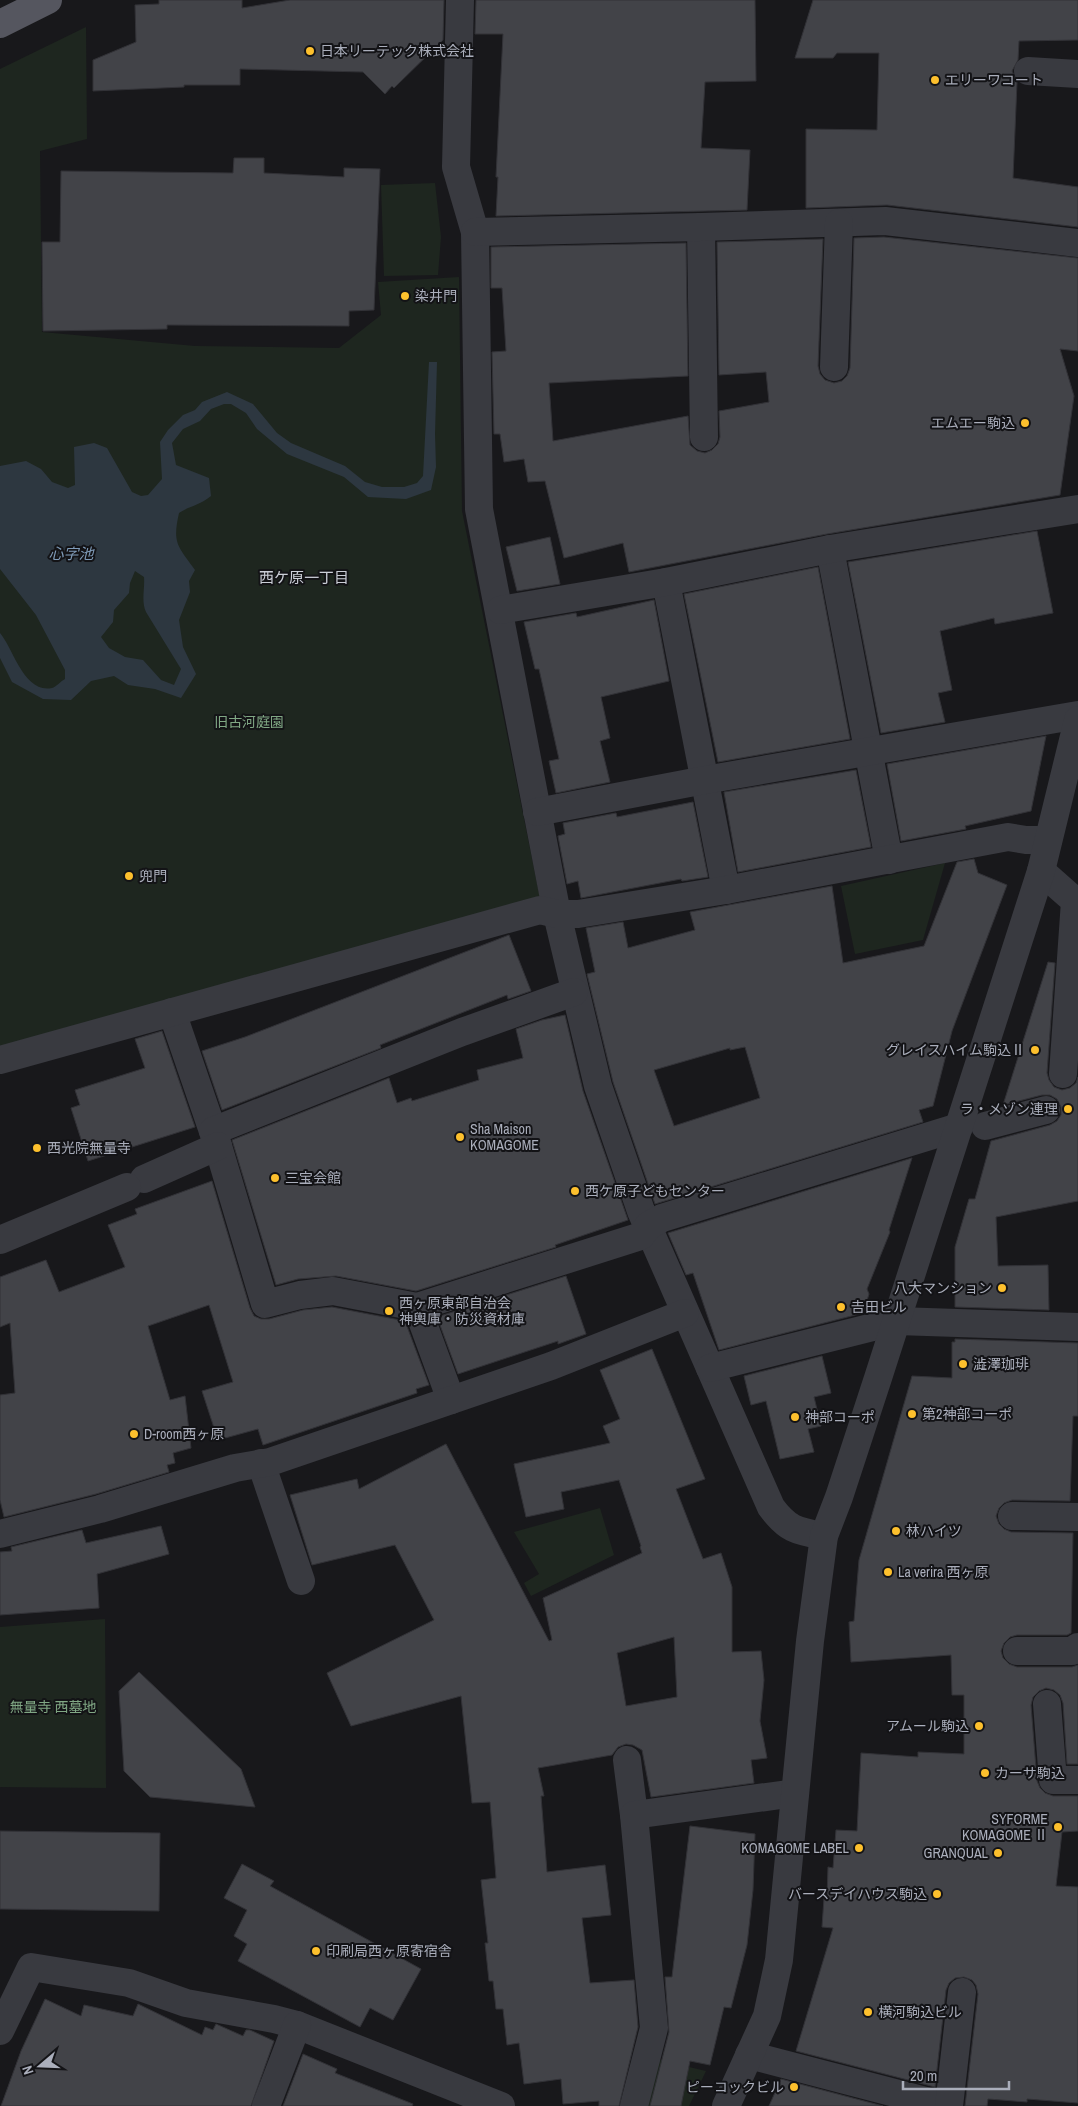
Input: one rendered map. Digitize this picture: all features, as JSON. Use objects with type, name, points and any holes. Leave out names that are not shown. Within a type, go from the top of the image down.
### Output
[{"type":"main road","points":[[0,24],[48,0]]},
{"type":"street","points":[[460,0],[456,167],[474,232],[479,509],[500,610],[536,812],[574,992],[598,1086],[641,1211],[684,1313],[771,1508],[779,1518],[796,1531],[824,1536]]},
{"type":"street","points":[[1028,71],[1078,74]]},
{"type":"street","points":[[474,232],[885,221],[1078,243]]},
{"type":"street","points":[[834,367],[839,222]]},
{"type":"street","points":[[700,227],[704,437]]},
{"type":"street","points":[[500,610],[666,582],[830,549],[1078,509]]},
{"type":"street","points":[[830,549],[889,860]]},
{"type":"street","points":[[666,582],[726,890]]},
{"type":"street","points":[[536,812],[705,780],[1078,715]]},
{"type":"street","points":[[726,2106],[767,2016],[779,1960],[810,1641],[824,1536],[839,1497],[897,1321],[972,1127],[1041,871],[1078,720]]},
{"type":"street","points":[[0,1060],[540,910],[557,914],[578,914],[726,890],[1008,837],[1026,840],[1048,840]]},
{"type":"street","points":[[1041,871],[1076,901],[1063,1074]]},
{"type":"street","points":[[0,1240],[136,1183],[215,1139],[462,1032],[574,992]]},
{"type":"street","points":[[172,1012],[215,1139],[265,1304],[300,1294],[333,1291],[417,1307],[641,1236],[648,1226],[662,1218],[972,1127],[1046,1110]]},
{"type":"street","points":[[417,1307],[451,1400]]},
{"type":"street","points":[[0,1534],[100,1508],[221,1472],[270,1462],[551,1366],[684,1313]]},
{"type":"street","points":[[710,1368],[897,1321],[1078,1328]]},
{"type":"street","points":[[261,1463],[301,1582]]},
{"type":"street","points":[[1012,1516],[1078,1517]]},
{"type":"street","points":[[1017,1652],[1072,1651],[1078,1648]]},
{"type":"street","points":[[1047,1704],[1053,1780],[1078,1780]]},
{"type":"street","points":[[627,1760],[654,2028],[634,2106]]},
{"type":"street","points":[[634,1815],[795,1793]]},
{"type":"street","points":[[0,2031],[31,1968],[129,1983],[186,2003],[297,2025],[501,2106]]},
{"type":"street","points":[[949,2106],[962,1992]]},
{"type":"street","points":[[266,2106],[297,2025]]},
{"type":"street","points":[[749,2055],[945,2106]]},
{"type":"green space","name":"旧古河庭園","points":[[86,27],[87,139],[40,151],[42,332],[195,346],[339,348],[381,315],[378,282],[459,277],[462,511],[541,903],[0,1052],[0,69]]},
{"type":"green space","points":[[435,183],[441,237],[438,275],[384,276],[381,185]]},
{"type":"green space","points":[[945,863],[923,940],[855,954],[841,886]]},
{"type":"green space","points":[[600,1508],[614,1555],[531,1596],[524,1583],[539,1574],[514,1532]]},
{"type":"green space","name":"無量寺 西墓地","points":[[105,1619],[106,1788],[0,1787],[0,1627]]},
{"type":"green space","points":[[655,2059],[706,2071],[689,2106],[640,2106]]},
{"type":"water","name":"心字池","points":[[429,362],[437,362],[436,467],[431,490],[406,499],[368,497],[344,477],[287,454],[257,429],[246,413],[231,404],[224,404],[211,409],[200,421],[183,429],[172,443],[176,465],[209,478],[211,496],[203,502],[179,513],[177,523],[178,544],[195,570],[189,581],[190,592],[179,620],[183,647],[196,674],[181,698],[155,689],[128,685],[114,676],[91,681],[71,700],[43,699],[12,682],[0,658],[0,633],[20,668],[34,684],[42,688],[52,688],[65,679],[65,670],[36,615],[0,569],[0,466],[26,461],[41,469],[52,482],[68,488],[75,485],[74,447],[94,443],[107,448],[132,492],[141,496],[148,495],[162,479],[160,442],[168,430],[183,415],[195,410],[202,402],[227,392],[253,404],[277,433],[291,443],[345,466],[365,482],[382,487],[404,487],[417,483],[423,476]],"holes":[[[135,571],[144,577],[143,599],[146,612],[181,669],[174,685],[161,680],[143,660],[125,657],[109,648],[101,637],[113,622],[114,610],[129,593],[130,583]]]},
{"type":"building","points":[[159,0],[242,0],[242,8],[290,0],[444,0],[443,40],[394,88],[392,86],[385,94],[363,72],[240,69],[240,85],[184,85],[184,87],[93,91],[93,60],[136,42],[135,5],[159,4]]},
{"type":"building","points":[[476,0],[755,0],[756,81],[705,82],[701,148],[750,150],[747,210],[496,216],[503,34],[475,34]]},
{"type":"building","points":[[813,0],[1078,0],[1078,40],[1019,41],[1018,60],[1012,71],[1017,82],[1013,178],[1078,187],[1078,227],[887,205],[806,208],[806,129],[877,130],[879,53],[837,53],[833,58],[795,58]]},
{"type":"building","points":[[234,158],[264,158],[264,173],[344,177],[344,168],[380,169],[374,310],[349,311],[349,326],[167,325],[167,329],[43,331],[42,242],[60,242],[61,171],[233,173]]},
{"type":"building","points":[[884,237],[1078,258],[1078,351],[1060,349],[1074,396],[1060,495],[827,534],[629,572],[623,543],[564,558],[545,481],[528,482],[524,459],[504,462],[500,434],[494,434],[492,352],[506,351],[502,288],[491,288],[491,247],[686,243],[688,376],[549,383],[553,441],[688,416],[690,445],[697,451],[705,453],[712,450],[718,444],[720,437],[719,411],[769,402],[766,372],[719,375],[717,242],[823,239],[818,366],[820,374],[825,380],[834,383],[842,381],[847,376],[850,368],[854,238]]},
{"type":"building","points":[[1037,531],[1053,613],[995,624],[994,618],[940,631],[952,690],[938,693],[945,722],[881,733],[848,562]]},
{"type":"building","points":[[550,537],[560,584],[517,591],[506,547]]},
{"type":"building","points":[[818,567],[850,739],[718,762],[684,594]]},
{"type":"building","points":[[654,600],[669,681],[601,697],[610,738],[600,741],[610,782],[556,793],[549,761],[559,759],[539,669],[535,669],[524,622],[576,613],[577,617]]},
{"type":"building","points":[[1046,736],[1031,811],[965,826],[966,829],[901,841],[887,764]]},
{"type":"building","points":[[856,770],[871,847],[738,872],[724,792]]},
{"type":"building","points":[[693,802],[708,877],[682,881],[681,879],[581,898],[578,881],[567,884],[558,836],[565,834],[563,823],[616,813],[617,817]]},
{"type":"building","points":[[974,859],[978,873],[1007,885],[952,1031],[933,1106],[919,1110],[923,1122],[655,1204],[613,1082],[587,974],[595,972],[586,928],[623,922],[628,948],[695,930],[690,912],[832,886],[843,963],[924,946],[957,862]],"holes":[[[745,1047],[760,1098],[674,1126],[654,1070],[730,1048],[730,1050]]]},
{"type":"building","points":[[509,935],[531,991],[508,999],[507,995],[380,1045],[381,1048],[222,1110],[202,1051],[245,1037]]},
{"type":"building","points":[[1048,962],[1055,963],[1047,1073],[1054,1087],[1062,1090],[1070,1088],[1076,1083],[1078,1077],[1078,1201],[996,1217],[998,1266],[1048,1265],[1049,1310],[955,1307],[955,1247],[969,1199],[975,1199],[991,1141],[1050,1125],[1057,1121],[1061,1115],[1061,1107],[1057,1099],[1050,1095],[1042,1095],[1003,1105]]},
{"type":"building","points":[[565,1015],[583,1091],[628,1220],[555,1245],[556,1247],[416,1291],[336,1276],[298,1279],[276,1285],[232,1140],[389,1078],[397,1103],[411,1098],[412,1101],[479,1080],[477,1070],[523,1058],[516,1029],[542,1020]]},
{"type":"building","points":[[162,1031],[195,1127],[88,1161],[71,1108],[80,1105],[75,1090],[145,1068],[135,1039]]},
{"type":"building","points":[[912,1158],[889,1230],[890,1232],[867,1289],[869,1294],[863,1313],[719,1350],[693,1273],[686,1275],[668,1233]]},
{"type":"building","points":[[212,1181],[254,1316],[261,1319],[269,1319],[303,1310],[332,1307],[405,1321],[429,1385],[416,1389],[417,1393],[263,1445],[258,1429],[218,1440],[202,1391],[233,1382],[209,1305],[148,1326],[170,1400],[185,1396],[191,1448],[173,1453],[175,1463],[167,1465],[169,1472],[96,1494],[4,1517],[0,1500],[0,1395],[15,1393],[10,1323],[0,1327],[0,1277],[46,1260],[59,1292],[125,1267],[108,1225],[137,1214],[135,1209]]},
{"type":"building","points":[[566,1276],[586,1334],[558,1344],[558,1341],[458,1374],[437,1317]]},
{"type":"building","points":[[955,1339],[1078,1343],[1078,1416],[1073,1416],[1070,1501],[1012,1500],[1004,1503],[999,1508],[996,1516],[999,1524],[1011,1532],[1073,1533],[1071,1633],[1067,1635],[1017,1635],[1010,1637],[1004,1643],[1001,1651],[1003,1658],[1009,1664],[1017,1667],[1072,1667],[1078,1665],[1078,1764],[1067,1764],[1063,1703],[1060,1695],[1054,1690],[1046,1688],[1039,1691],[1033,1697],[1031,1705],[1037,1781],[1040,1788],[1045,1793],[1053,1796],[1078,1796],[1078,1831],[1062,1832],[1056,1886],[1078,1887],[1078,2103],[1027,2099],[1027,2102],[988,2099],[987,2106],[965,2106],[978,1994],[976,1985],[972,1980],[964,1977],[955,1978],[949,1983],[946,1990],[935,2087],[796,2051],[833,1928],[822,1927],[824,1898],[827,1898],[828,1867],[833,1868],[836,1830],[857,1831],[861,1753],[918,1757],[918,1752],[964,1754],[964,1695],[952,1695],[951,1655],[851,1662],[849,1622],[854,1621],[859,1560],[912,1376],[952,1378],[952,1342],[955,1342]]},
{"type":"building","points":[[652,1349],[705,1479],[676,1489],[703,1559],[721,1553],[732,1587],[732,1652],[761,1651],[764,1680],[760,1721],[767,1758],[751,1760],[754,1783],[651,1797],[642,1750],[633,1745],[626,1744],[618,1747],[612,1755],[538,1768],[544,1796],[541,1796],[547,1872],[605,1865],[611,1915],[582,1918],[590,1983],[634,1980],[638,2027],[619,2106],[599,2106],[599,2101],[563,2104],[561,2079],[524,2084],[519,2043],[507,2045],[503,2009],[496,2009],[493,1981],[489,1981],[485,1943],[488,1943],[481,1880],[496,1878],[490,1802],[472,1803],[461,1696],[351,1726],[327,1673],[434,1620],[395,1545],[312,1565],[290,1495],[357,1479],[359,1489],[446,1444],[549,1641],[552,1640],[543,1598],[642,1553],[619,1480],[561,1492],[564,1509],[526,1517],[514,1464],[610,1443],[603,1426],[620,1419],[600,1370]],"holes":[[[674,1637],[677,1697],[626,1706],[617,1653]]]},
{"type":"building","name":"神部コーポ","points":[[822,1356],[831,1393],[814,1397],[821,1426],[808,1429],[814,1452],[780,1459],[766,1401],[751,1405],[744,1376]]},
{"type":"building","points":[[161,1526],[169,1554],[97,1574],[99,1608],[0,1615],[0,1552],[12,1551],[11,1547],[82,1530],[86,1543]]},
{"type":"building","points":[[139,1672],[241,1769],[255,1807],[150,1797],[124,1771],[119,1691]]},
{"type":"building","points":[[690,1826],[755,1834],[753,1890],[747,1945],[731,2008],[724,2007],[710,2065],[690,2061],[681,2106],[650,2106],[669,2032],[665,1977],[672,1977]]},
{"type":"building","points":[[0,1831],[160,1833],[159,1911],[0,1909]]},
{"type":"building","name":"印刷局西ヶ原寄宿舎","points":[[242,1864],[274,1881],[270,1886],[421,1969],[393,2020],[370,2008],[360,2027],[238,1961],[247,1944],[234,1936],[247,1910],[224,1898]]},
{"type":"building","points":[[45,1999],[81,2016],[84,2005],[133,2016],[138,2004],[202,2035],[205,2027],[213,2030],[216,2024],[243,2036],[246,2030],[250,2030],[274,2041],[251,2106],[1,2106],[21,2051]]},
{"type":"building","points":[[303,2054],[337,2069],[335,2073],[413,2104],[412,2106],[283,2106]]},
{"type":"building","name":"ピーコックビル","points":[[781,2079],[883,2106],[769,2106]]},
{"type":"place","name":"日本リーテック株式会社","points":[[310,51]]},
{"type":"place","name":"エリーワコート","points":[[935,80]]},
{"type":"place","name":"染井門","points":[[405,296]]},
{"type":"place","name":"エムエー駒込","points":[[1025,423]]},
{"type":"place","name":"兜門","points":[[129,876]]},
{"type":"place","name":"グレイスハイム駒込Ⅱ","points":[[1035,1050]]},
{"type":"place","name":"ラ・メゾン連理","points":[[1068,1109]]},
{"type":"place","name":"Sha Maison KOMAGOME","points":[[460,1137]]},
{"type":"place","name":"西光院無量寺","points":[[37,1148]]},
{"type":"place","name":"三宝会館","points":[[275,1178]]},
{"type":"place","name":"西ケ原子どもセンター","points":[[575,1191]]},
{"type":"place","name":"八大マンション","points":[[1002,1288]]},
{"type":"place","name":"𠮷田ビル","points":[[841,1307]]},
{"type":"place","name":"西ヶ原東部自治会 神輿庫・防災資材庫","points":[[389,1311]]},
{"type":"place","name":"澁澤珈琲","points":[[963,1364]]},
{"type":"place","name":"第2神部コーポ","points":[[912,1414]]},
{"type":"place","name":"神部コーポ","points":[[795,1417]]},
{"type":"place","name":"D-room西ヶ原","points":[[134,1434]]},
{"type":"place","name":"林ハイツ","points":[[896,1531]]},
{"type":"place","name":"La verira 西ヶ原","points":[[888,1572]]},
{"type":"place","name":"アムール駒込","points":[[979,1726]]},
{"type":"place","name":"カーサ駒込","points":[[985,1773]]},
{"type":"place","name":"SYFORME KOMAGOME Ⅱ","points":[[1058,1827]]},
{"type":"place","name":"KOMAGOME LABEL","points":[[859,1848]]},
{"type":"place","name":"GRANQUAL","points":[[998,1853]]},
{"type":"place","name":"バースデイハウス駒込","points":[[937,1894]]},
{"type":"place","name":"印刷局西ヶ原寄宿舎","points":[[316,1951]]},
{"type":"place","name":"横河駒込ビル","points":[[868,2012]]},
{"type":"place","name":"ピーコックビル","points":[[794,2087]]},
{"type":"district","name":"西ケ原一丁目","points":[[304,578]]}]
